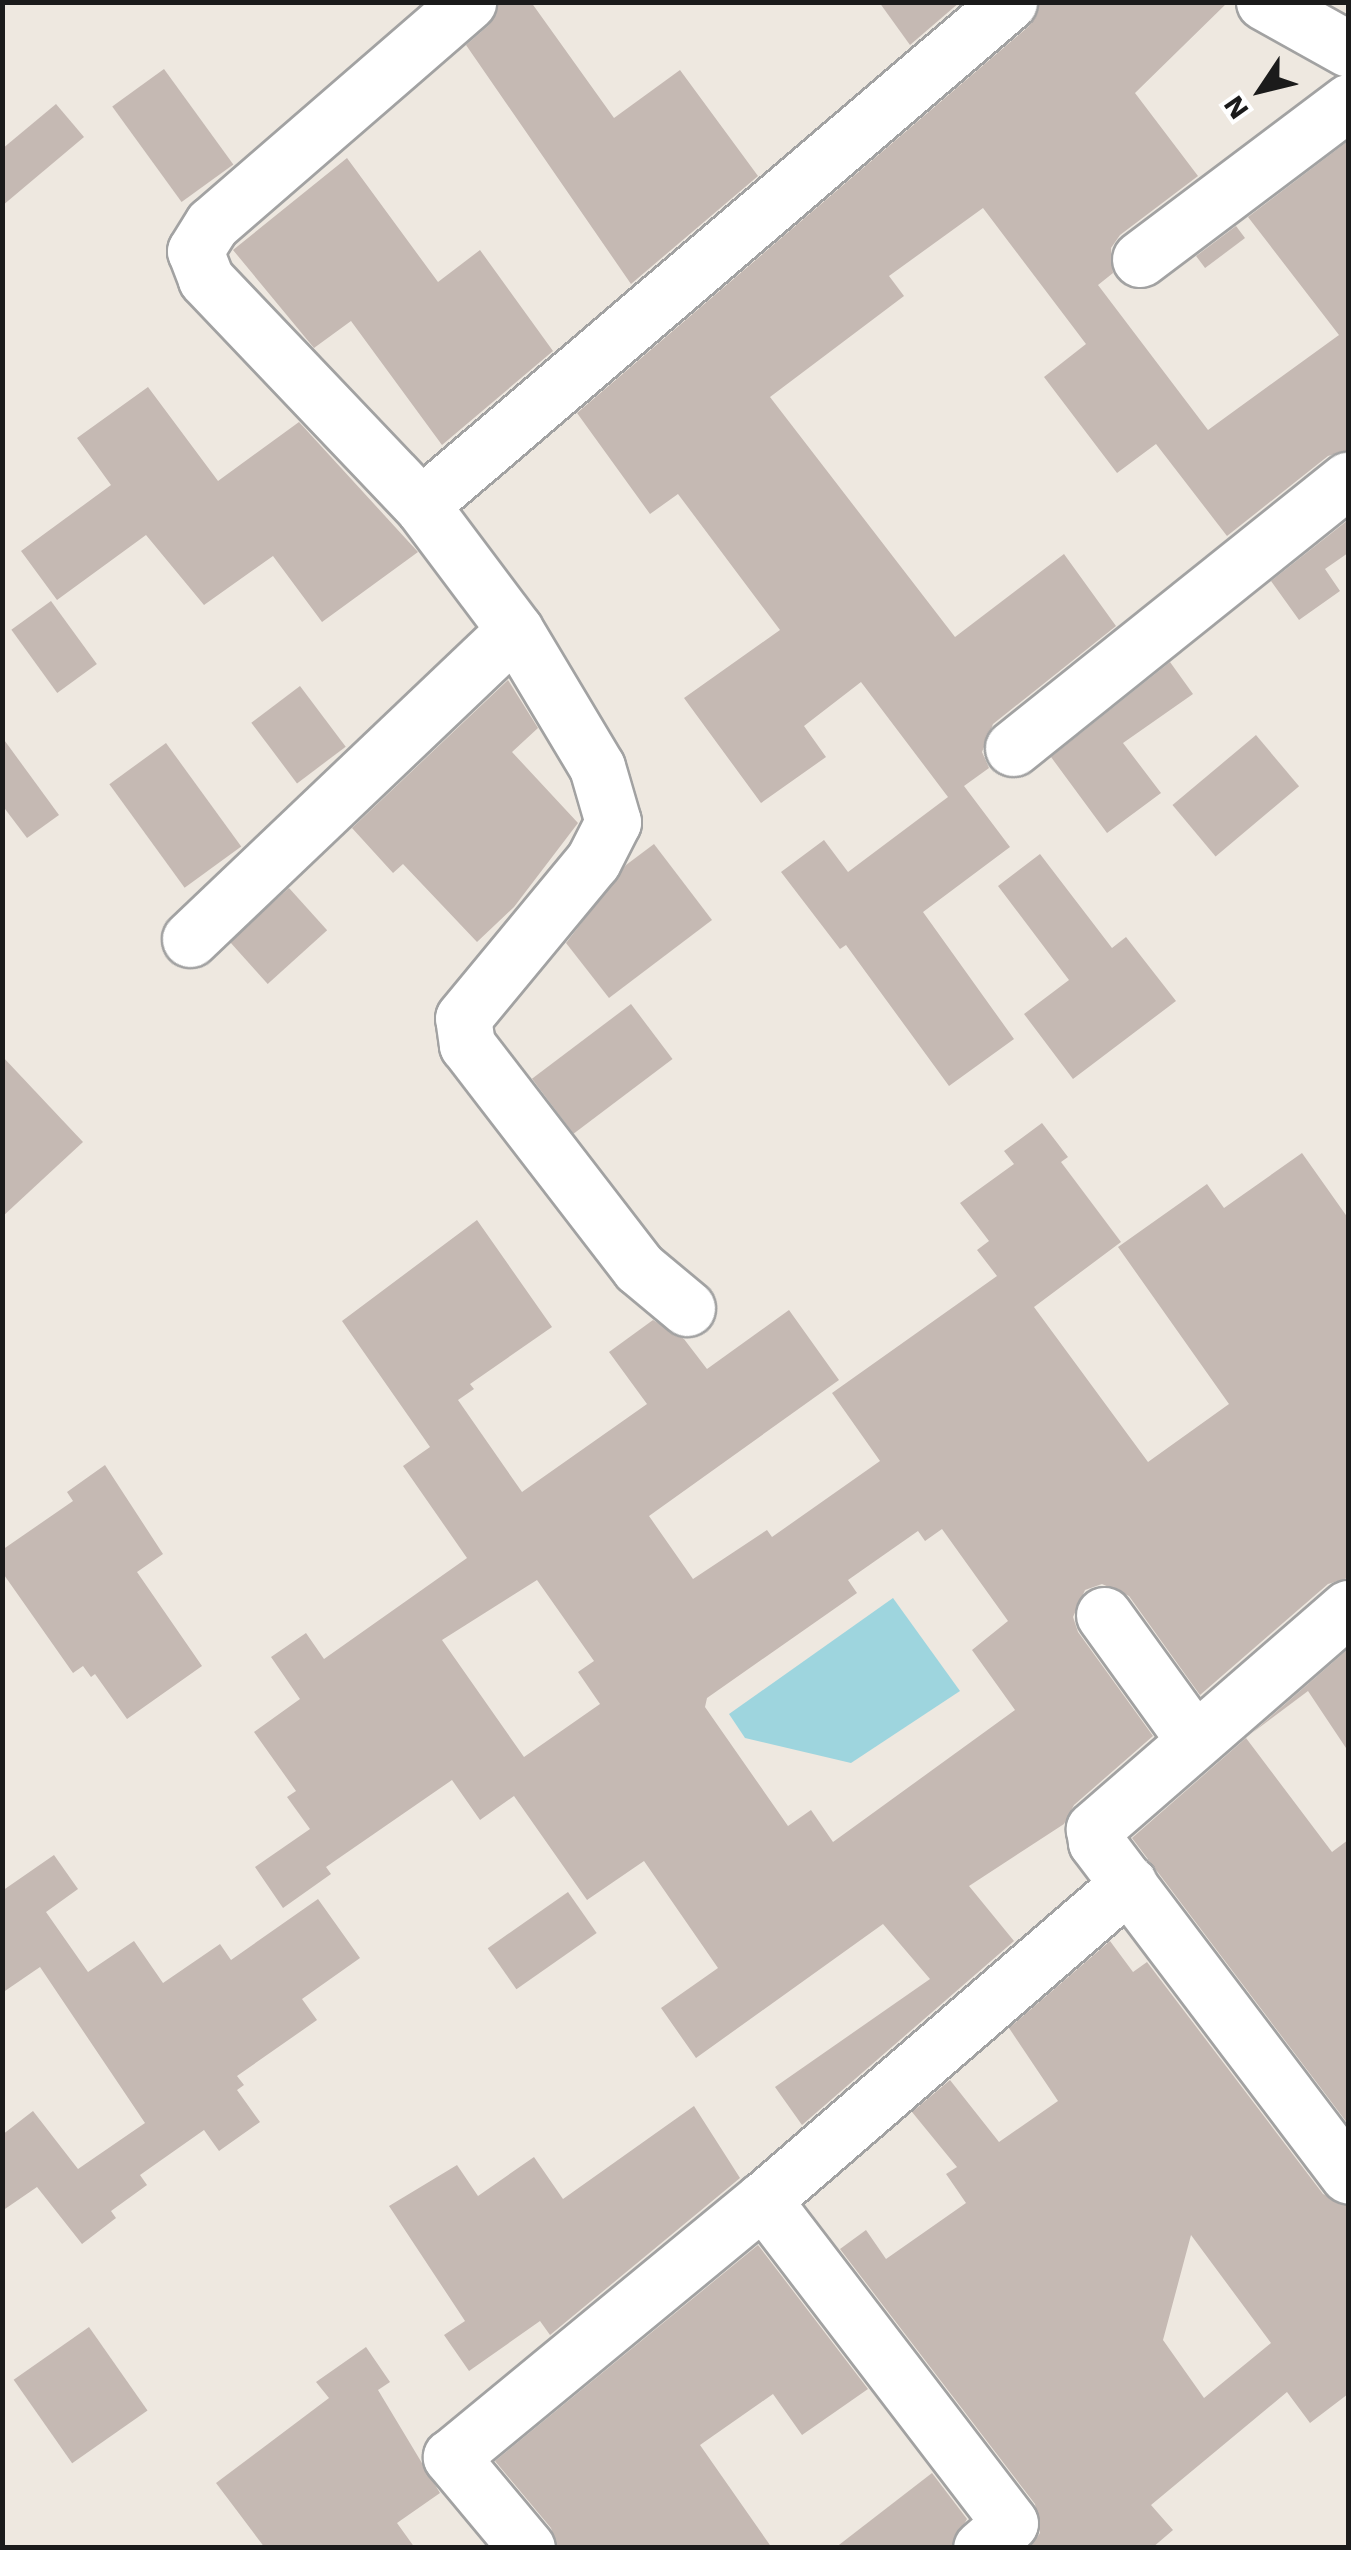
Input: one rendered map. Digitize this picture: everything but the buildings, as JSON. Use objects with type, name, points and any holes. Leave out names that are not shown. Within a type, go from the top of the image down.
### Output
[{"type":"street","points":[[468,2],[212,224],[195,252],[206,279],[421,505],[515,630],[597,767],[613,822],[594,862],[463,1018],[467,1046],[639,1268],[688,1308]]},
{"type":"street","points":[[421,505],[1008,2]]},
{"type":"street","points":[[1264,2],[1348,49]]},
{"type":"street","points":[[1140,259],[1348,102]]},
{"type":"street","points":[[1012,748],[1348,480]]},
{"type":"street","points":[[190,939],[515,630]]},
{"type":"street","points":[[1348,1608],[1094,1828],[1096,1842],[1348,2176]]},
{"type":"street","points":[[1104,1615],[1194,1740]]},
{"type":"street","points":[[527,2548],[451,2457],[763,2200],[1129,1883]]},
{"type":"street","points":[[763,2200],[1010,2523],[982,2548]]},
{"type":"water","points":[[893,1598],[960,1691],[851,1763],[745,1738],[729,1714]]}]
